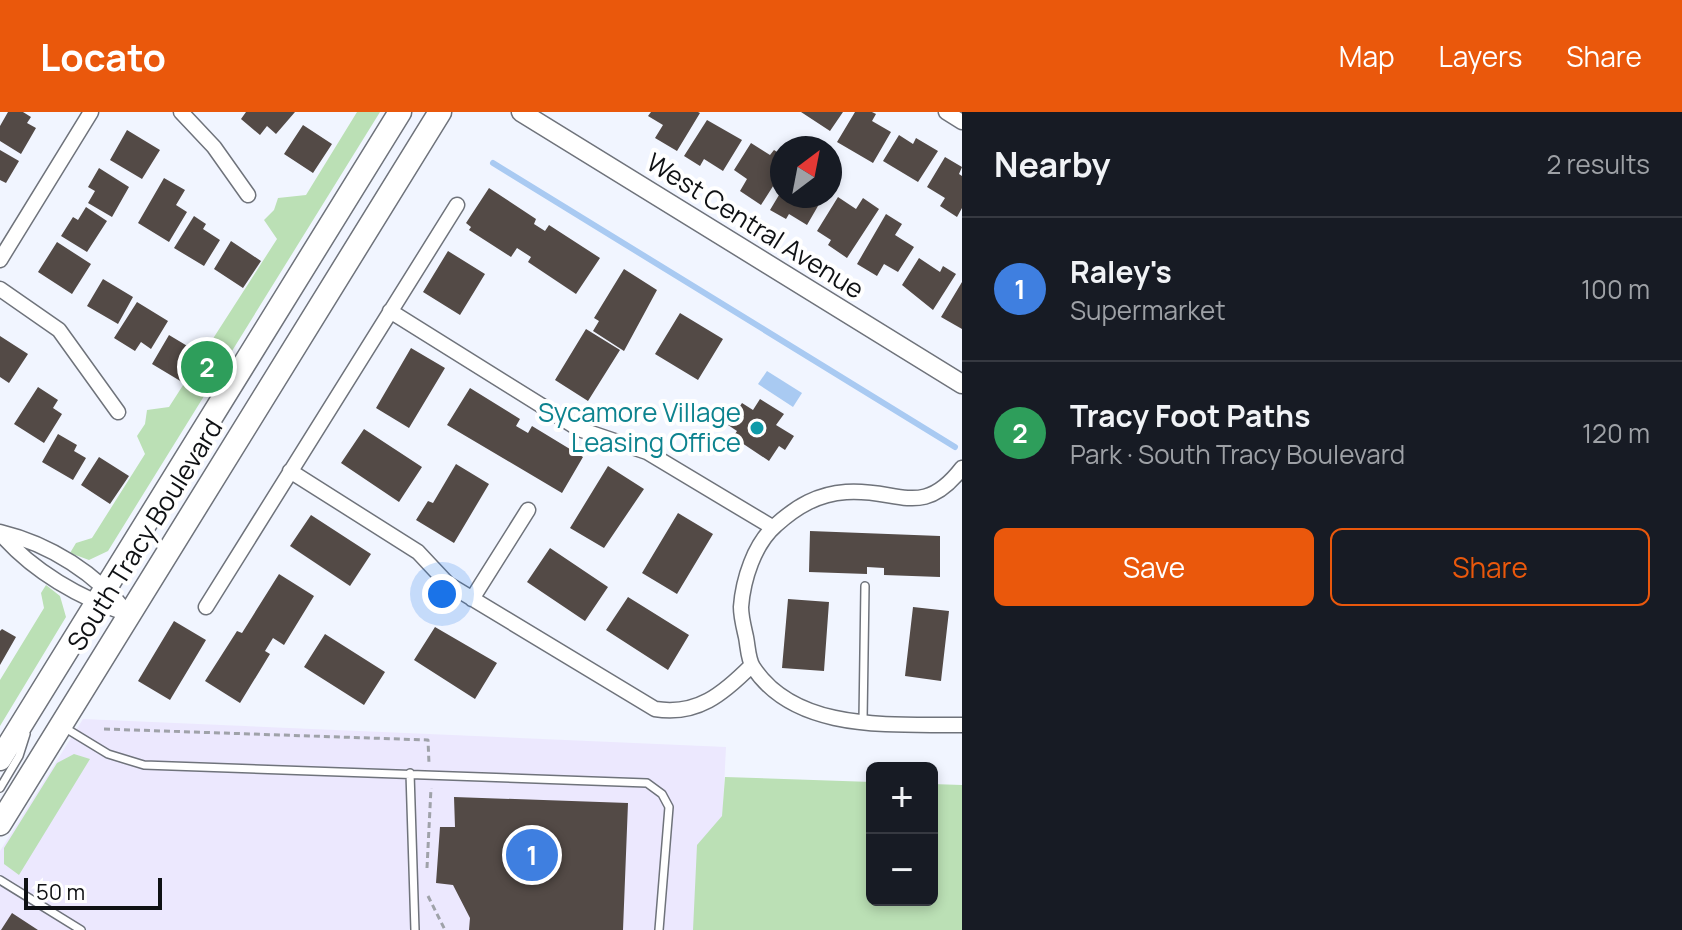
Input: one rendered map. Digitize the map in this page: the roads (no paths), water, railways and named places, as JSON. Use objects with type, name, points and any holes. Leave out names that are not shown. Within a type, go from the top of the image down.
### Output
[{"type":"main road","name":"South Tracy Boulevard","points":[[0,759],[400,112]]},
{"type":"main road","name":"South Tracy Boulevard","points":[[0,824],[440,112]]},
{"type":"street","points":[[0,260],[91,112]]},
{"type":"street","points":[[181,112],[214,147],[248,195]]},
{"type":"street","name":"West Central Avenue","points":[[521,112],[962,384]]},
{"type":"street","points":[[946,112],[962,122]]},
{"type":"street","points":[[206,607],[457,205]]},
{"type":"street","points":[[0,289],[59,330],[118,412]]},
{"type":"street","points":[[390,311],[579,429],[647,452],[772,527]]},
{"type":"street","points":[[962,468],[947,487],[933,495],[916,499],[849,492],[823,495],[801,504],[772,527],[756,553],[743,586],[741,612],[752,665],[771,687],[804,710],[832,718],[962,725]]},
{"type":"street","points":[[290,471],[418,552],[448,584],[655,709],[673,712],[700,707],[728,689],[752,665]]},
{"type":"street","points":[[472,599],[528,510]]},
{"type":"street","points":[[0,532],[19,556],[101,595]]},
{"type":"street","points":[[0,532],[31,539],[128,614]]},
{"type":"lane","points":[[863,720],[865,586]]},
{"type":"lane","points":[[0,788],[19,756],[35,701]]},
{"type":"lane","points":[[60,725],[129,763],[647,783],[662,794],[669,807],[659,930]]},
{"type":"lane","points":[[410,773],[415,930]]},
{"type":"lane","points":[[0,880],[81,930]]},
{"type":"water","points":[[767,371],[802,393],[793,407],[758,384]]},
{"type":"waterway","points":[[493,163],[955,447]]},
{"type":"place","name":"Tracy Foot Paths","points":[[207,367]]},
{"type":"place","name":"Sycamore Village Leasing Office","points":[[757,428]]},
{"type":"place","name":"Raley's","points":[[532,855]]}]
